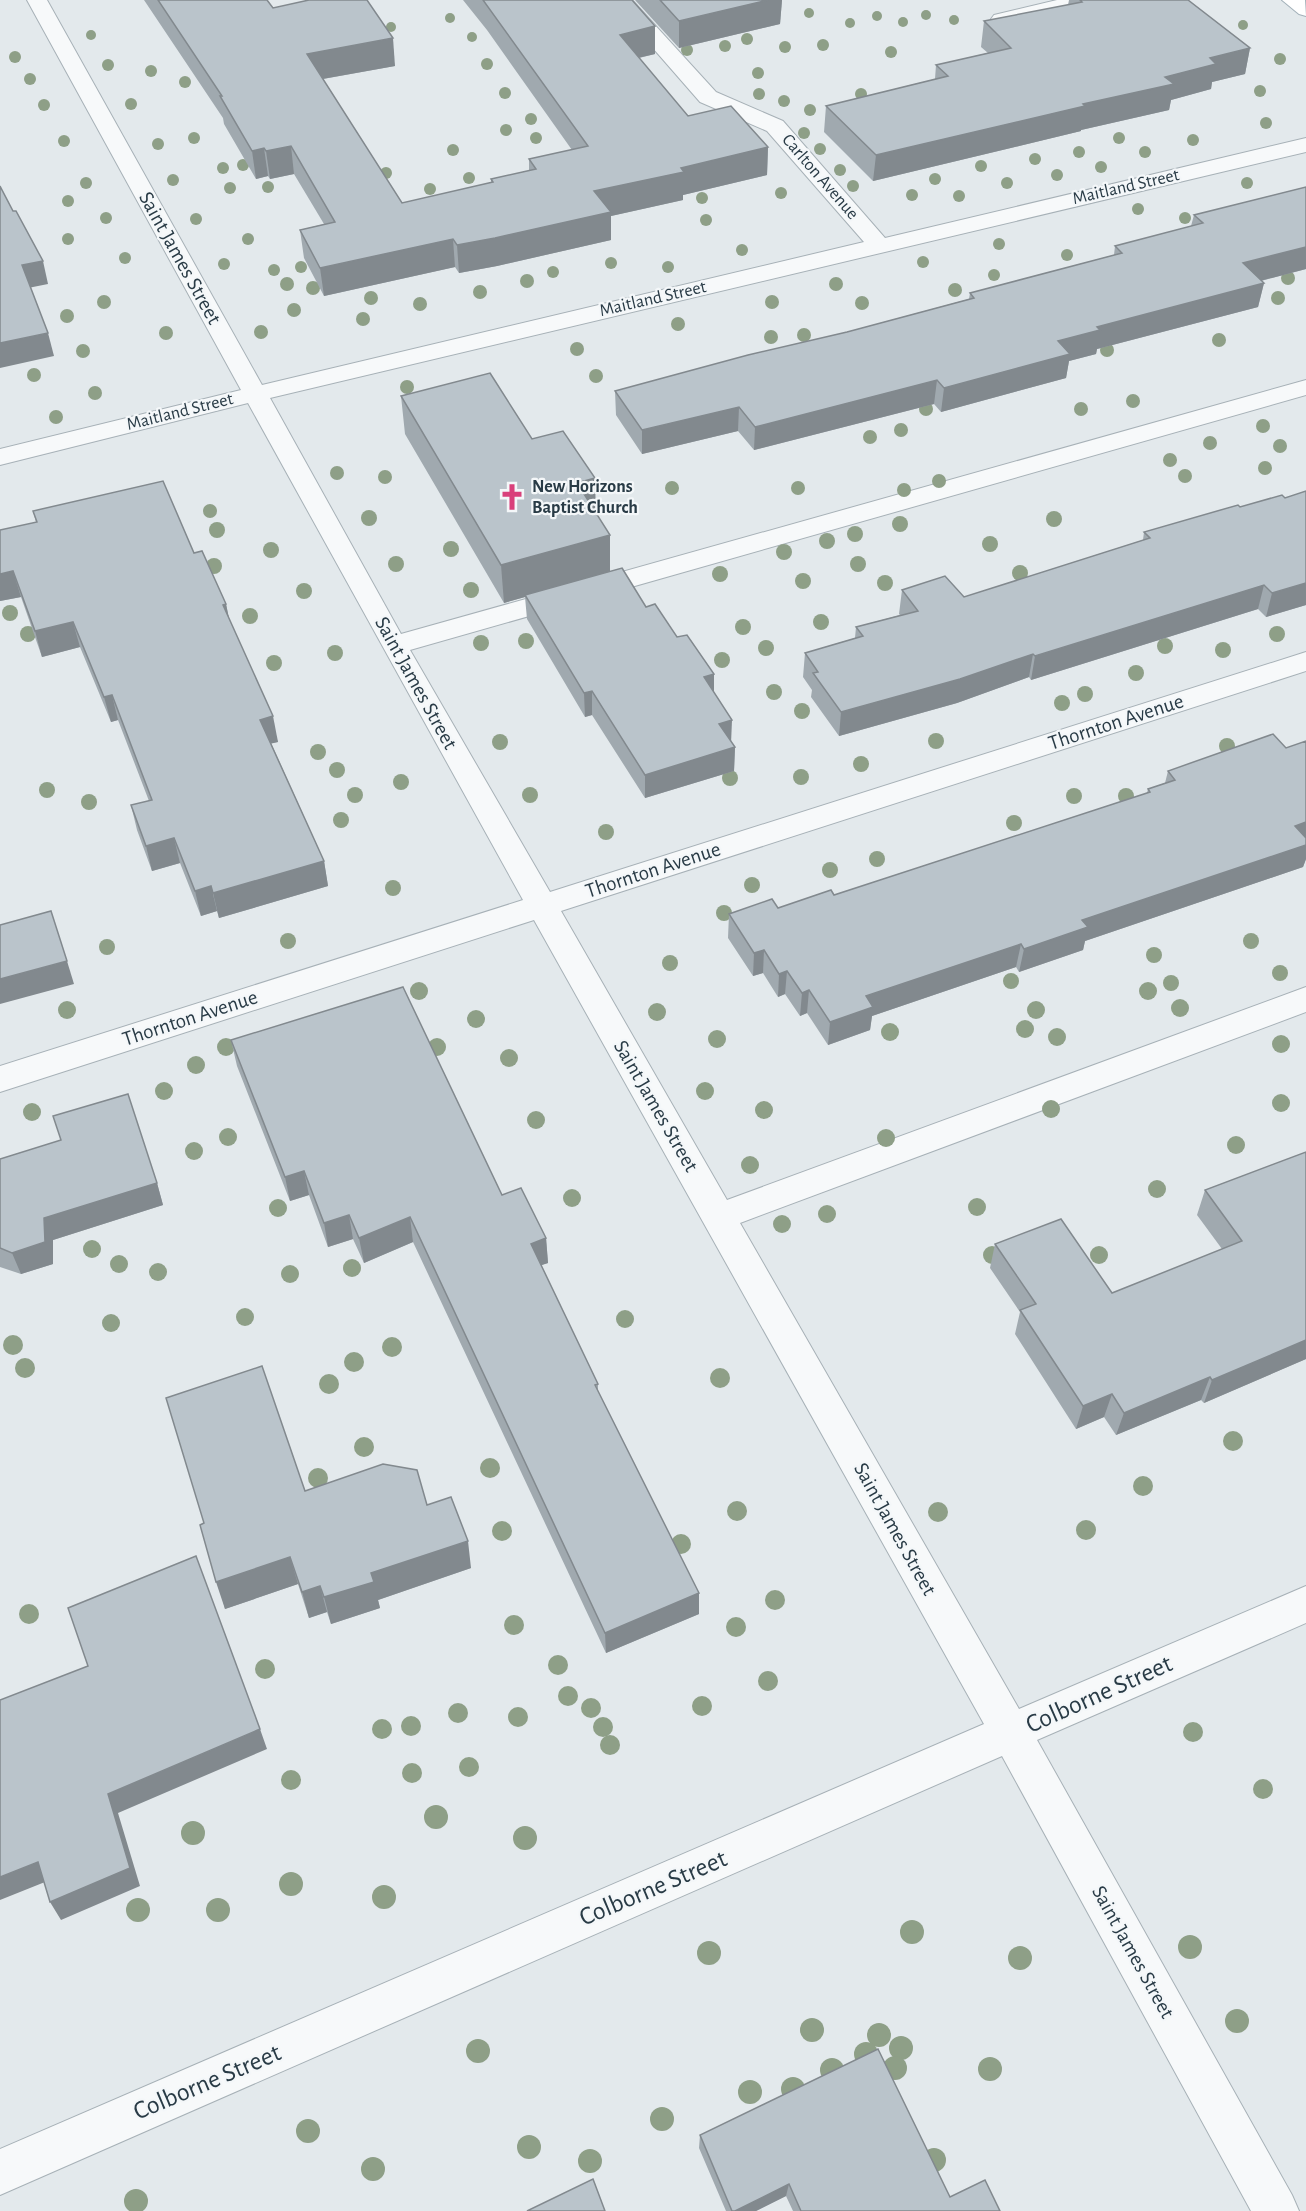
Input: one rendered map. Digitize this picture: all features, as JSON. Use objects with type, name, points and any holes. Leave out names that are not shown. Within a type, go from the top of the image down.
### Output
[{"type":"main road","points":[[1292,0],[1306,10]]},
{"type":"street","name":"Saint James Street","points":[[37,0],[394,645],[1011,1733],[1276,2211]]},
{"type":"street","name":"Carlton Avenue","points":[[621,0],[708,97],[775,126],[879,245]]},
{"type":"street","points":[[1001,19],[1084,0]]},
{"type":"street","name":"Maitland Street","points":[[0,457],[255,393],[1306,145]]},
{"type":"street","points":[[394,645],[1306,387]]},
{"type":"street","name":"Thornton Avenue","points":[[0,1079],[1306,661]]},
{"type":"street","points":[[719,1217],[1306,999]]},
{"type":"street","name":"Colborne Street","points":[[0,2172],[1306,1604]]},
{"type":"building","points":[[158,0],[267,0],[273,8],[309,0],[367,0],[393,38],[307,54],[402,203],[493,182],[491,179],[536,169],[529,159],[588,146],[483,0],[632,0],[655,26],[620,35],[688,116],[731,106],[768,147],[681,168],[684,172],[594,191],[611,212],[495,238],[457,245],[453,239],[320,268],[300,230],[335,222],[291,146],[252,151],[220,96],[222,96]]},
{"type":"building","points":[[660,0],[768,0],[679,21]]},
{"type":"building","points":[[1080,0],[1188,0],[1250,48],[1210,58],[1216,64],[1165,77],[1174,84],[876,155],[826,106],[948,76],[936,65],[1011,48],[984,21],[1082,2]]},
{"type":"building","points":[[0,186],[43,261],[22,265],[48,333],[0,343]]},
{"type":"building","points":[[1306,187],[1306,247],[1243,263],[1264,283],[1097,327],[1100,330],[1058,341],[1070,354],[944,388],[937,380],[755,427],[739,407],[642,430],[615,391],[974,298],[970,293],[1122,253],[1115,246],[1203,223],[1194,215]]},
{"type":"building","points":[[490,373],[532,439],[563,431],[595,478],[577,483],[610,535],[501,565],[401,396]]},
{"type":"building","points":[[163,481],[194,553],[202,551],[226,604],[223,605],[273,716],[260,720],[324,861],[213,893],[211,886],[195,891],[174,838],[146,846],[131,805],[152,800],[112,695],[104,697],[73,622],[35,631],[13,571],[0,574],[0,530],[37,522],[33,511]]},
{"type":"building","points":[[1306,491],[1306,583],[1272,593],[1264,585],[1035,656],[1033,654],[960,679],[841,712],[813,673],[818,672],[805,653],[863,636],[856,627],[918,611],[902,590],[945,576],[964,597],[1150,538],[1144,532],[1238,505],[1240,507],[1282,495],[1285,498]]},
{"type":"building","points":[[622,568],[646,607],[655,604],[677,637],[687,635],[714,674],[704,677],[732,720],[719,724],[735,747],[645,775],[592,691],[584,693],[525,595]]},
{"type":"building","points":[[1273,734],[1286,748],[1306,741],[1306,822],[1295,826],[1306,838],[1306,845],[1082,920],[1088,927],[1024,949],[1021,944],[866,996],[873,1007],[830,1022],[809,990],[802,993],[787,971],[779,974],[764,950],[754,953],[729,914],[772,899],[778,908],[831,890],[834,895],[1150,792],[1148,789],[1175,780],[1168,771]]},
{"type":"building","points":[[51,911],[67,961],[0,979],[0,925]]},
{"type":"building","points":[[403,987],[502,1195],[521,1188],[546,1238],[531,1244],[598,1384],[595,1385],[699,1593],[605,1633],[410,1217],[359,1238],[349,1215],[324,1223],[304,1171],[285,1177],[231,1040]]},
{"type":"building","points":[[128,1094],[157,1183],[44,1218],[45,1242],[12,1253],[0,1248],[0,1159],[61,1140],[53,1116]]},
{"type":"building","points":[[1306,1152],[1306,1340],[1212,1380],[1210,1377],[1124,1413],[1112,1394],[1083,1406],[1020,1310],[1036,1304],[995,1244],[1061,1219],[1112,1293],[1242,1241],[1205,1190]]},
{"type":"building","points":[[262,1366],[305,1491],[383,1464],[417,1470],[427,1505],[451,1497],[468,1541],[371,1573],[374,1582],[324,1597],[320,1586],[302,1592],[290,1557],[216,1582],[200,1525],[204,1523],[166,1398]]},
{"type":"building","points":[[196,1556],[260,1729],[108,1794],[130,1868],[50,1902],[38,1862],[0,1877],[0,1700],[88,1666],[68,1608]]},
{"type":"building","points":[[878,2049],[950,2197],[985,2180],[1000,2211],[801,2211],[789,2184],[732,2211],[700,2135]]},
{"type":"building","points":[[593,2179],[605,2211],[527,2211]]},
{"type":"place","name":"New Horizons Baptist Church","points":[[512,497]]}]
